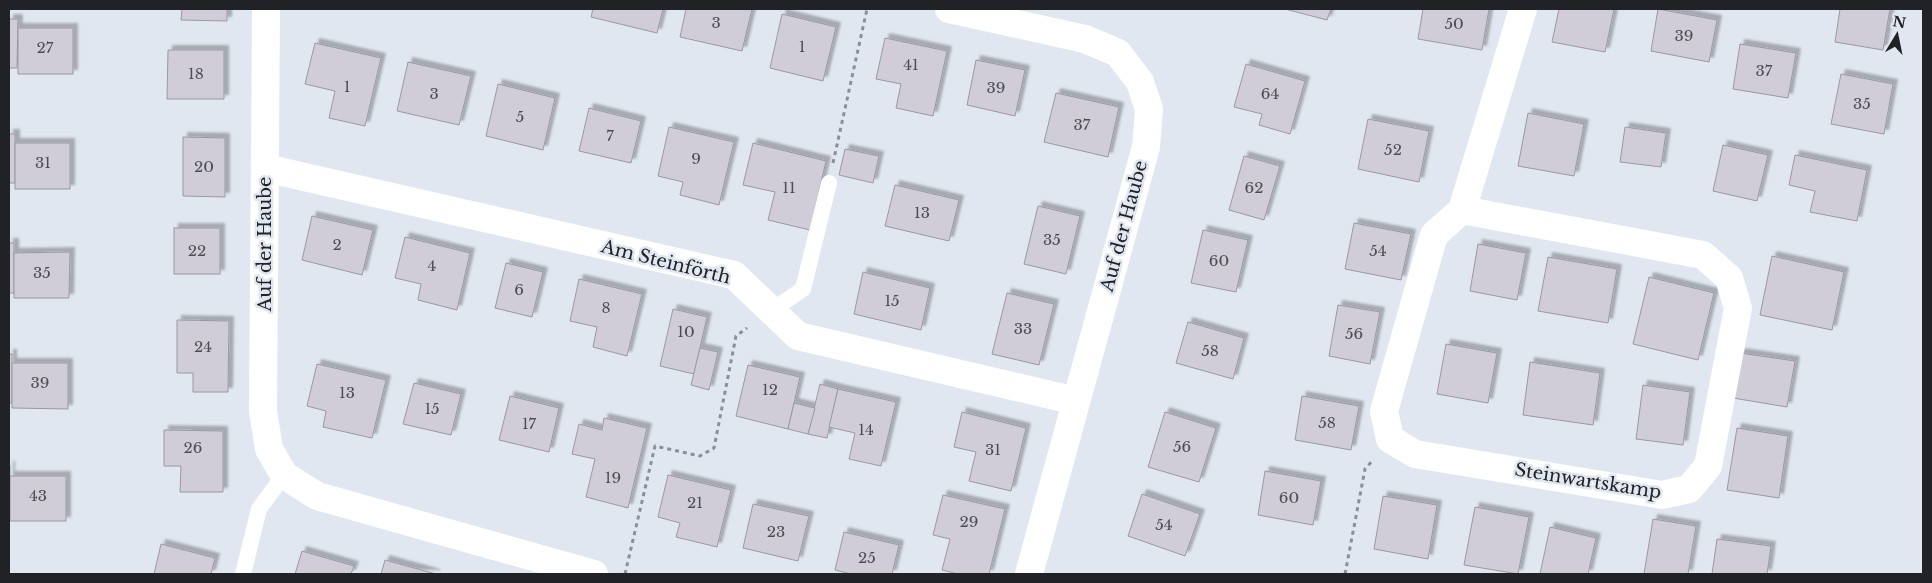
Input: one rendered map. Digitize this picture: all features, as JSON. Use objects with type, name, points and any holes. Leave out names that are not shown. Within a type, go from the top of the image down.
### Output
[{"type":"street","name":"Auf der Haube","points":[[266,9],[263,411],[269,449],[284,475],[317,496],[594,574]]},
{"type":"street","name":"Auf der Haube","points":[[949,9],[1085,39],[1118,53],[1140,82],[1150,109],[1146,147],[1029,574]]},
{"type":"street","points":[[1390,439],[1384,411],[1434,235],[1462,210],[1523,9]]},
{"type":"street","name":"Am Steinförth","points":[[265,168],[734,276],[798,336],[1076,401]]},
{"type":"street","name":"Steinwartskamp","points":[[1390,439],[1415,454],[1662,495],[1689,489],[1708,466],[1738,308],[1729,278],[1703,255],[1462,210]]},
{"type":"lane","points":[[771,311],[803,289],[829,183]]},
{"type":"lane","points":[[243,574],[259,509],[284,475]]},
{"type":"path","points":[[829,183],[867,9]]},
{"type":"path","points":[[624,574],[654,446],[700,456],[714,448],[736,336],[771,311]]},
{"type":"path","points":[[1345,574],[1365,469],[1390,439]]},
{"type":"building","points":[[182,9],[227,9],[227,21],[181,20]]},
{"type":"building","points":[[593,9],[663,9],[657,33],[591,17]]},
{"type":"building","points":[[686,9],[752,9],[742,51],[680,37]]},
{"type":"building","points":[[1285,9],[1331,9],[1327,20]]},
{"type":"building","points":[[1423,9],[1489,9],[1482,50],[1418,39]]},
{"type":"building","points":[[1559,9],[1614,9],[1605,52],[1552,42]]},
{"type":"building","points":[[1658,9],[1717,20],[1709,62],[1651,51]]},
{"type":"building","points":[[1840,9],[1890,9],[1883,50],[1835,42]]},
{"type":"building","points":[[782,14],[836,27],[823,81],[770,68]]},
{"type":"building","points":[[9,19],[18,19],[17,68],[9,68]]},
{"type":"building","points":[[18,28],[73,28],[73,74],[18,74]]},
{"type":"building","points":[[885,38],[947,51],[933,116],[896,108],[901,84],[876,79]]},
{"type":"building","points":[[315,43],[381,58],[365,126],[329,118],[335,91],[305,84]]},
{"type":"building","points":[[1740,44],[1796,53],[1788,98],[1733,89]]},
{"type":"building","points":[[168,50],[224,50],[224,99],[167,99]]},
{"type":"building","points":[[976,60],[1025,70],[1015,116],[967,105]]},
{"type":"building","points":[[408,62],[471,76],[459,125],[397,111]]},
{"type":"building","points":[[1246,64],[1305,81],[1290,134],[1259,125],[1262,114],[1234,107]]},
{"type":"building","points":[[1841,74],[1893,84],[1884,134],[1831,124]]},
{"type":"building","points":[[498,84],[555,98],[543,150],[486,136]]},
{"type":"building","points":[[1056,93],[1119,107],[1108,157],[1044,142]]},
{"type":"building","points":[[589,108],[641,121],[631,163],[579,151]]},
{"type":"building","points":[[1528,113],[1584,124],[1574,176],[1518,166]]},
{"type":"building","points":[[1368,119],[1429,131],[1419,182],[1358,169]]},
{"type":"building","points":[[669,127],[734,142],[719,205],[680,195],[683,182],[658,176]]},
{"type":"building","points":[[1625,127],[1666,133],[1661,167],[1620,162]]},
{"type":"building","points":[[9,134],[15,134],[15,183],[9,183]]},
{"type":"building","points":[[183,137],[225,138],[225,197],[183,196]]},
{"type":"building","points":[[15,143],[70,143],[70,189],[15,189]]},
{"type":"building","points":[[753,143],[826,161],[810,230],[768,220],[775,192],[743,185]]},
{"type":"building","points":[[1723,145],[1768,155],[1757,201],[1713,191]]},
{"type":"building","points":[[845,149],[879,156],[873,183],[839,175]]},
{"type":"building","points":[[1795,155],[1867,170],[1857,221],[1810,212],[1815,191],[1789,185]]},
{"type":"building","points":[[1244,156],[1280,166],[1264,220],[1229,210]]},
{"type":"building","points":[[895,185],[959,200],[949,241],[885,226]]},
{"type":"building","points":[[1038,206],[1080,216],[1066,274],[1024,264]]},
{"type":"building","points":[[312,216],[373,230],[362,275],[302,260]]},
{"type":"building","points":[[1354,223],[1411,234],[1401,280],[1345,269]]},
{"type":"building","points":[[174,228],[220,228],[220,274],[174,274]]},
{"type":"building","points":[[1203,230],[1248,240],[1236,292],[1191,283]]},
{"type":"building","points":[[405,237],[470,253],[457,310],[418,300],[421,284],[395,278]]},
{"type":"building","points":[[9,243],[14,243],[14,293],[9,293]]},
{"type":"building","points":[[1478,244],[1526,253],[1517,300],[1470,291]]},
{"type":"building","points":[[70,252],[69,298],[14,298],[14,253]]},
{"type":"building","points":[[1772,256],[1844,272],[1832,330],[1760,315]]},
{"type":"building","points":[[1548,257],[1617,269],[1608,323],[1538,311]]},
{"type":"building","points":[[506,263],[543,272],[532,317],[495,308]]},
{"type":"building","points":[[863,272],[930,288],[921,330],[854,314]]},
{"type":"building","points":[[1649,277],[1714,293],[1698,360],[1633,344]]},
{"type":"building","points":[[579,279],[642,294],[627,356],[593,347],[597,327],[570,321]]},
{"type":"building","points":[[1007,293],[1054,304],[1039,365],[992,354]]},
{"type":"building","points":[[1338,305],[1380,312],[1370,364],[1329,356]]},
{"type":"building","points":[[673,309],[707,317],[694,374],[660,366]]},
{"type":"building","points":[[177,320],[229,321],[228,392],[193,392],[193,373],[177,373]]},
{"type":"building","points":[[1188,322],[1244,338],[1233,379],[1176,363]]},
{"type":"building","points":[[1446,344],[1497,353],[1488,403],[1437,394]]},
{"type":"building","points":[[700,348],[718,352],[709,390],[691,385]]},
{"type":"building","points":[[1740,353],[1795,361],[1787,407],[1733,398]]},
{"type":"building","points":[[9,354],[12,354],[12,403],[9,403]]},
{"type":"building","points":[[1530,362],[1600,373],[1593,425],[1523,415]]},
{"type":"building","points":[[12,363],[68,363],[68,409],[12,408]]},
{"type":"building","points":[[317,364],[386,380],[372,438],[323,427],[326,411],[307,406]]},
{"type":"building","points":[[748,365],[800,377],[788,429],[736,416]]},
{"type":"building","points":[[414,383],[461,394],[451,435],[403,424]]},
{"type":"building","points":[[820,384],[838,389],[827,438],[808,434]]},
{"type":"building","points":[[1643,385],[1690,392],[1683,445],[1636,439]]},
{"type":"building","points":[[838,389],[896,402],[881,466],[849,459],[855,433],[829,427]]},
{"type":"building","points":[[510,396],[559,408],[549,452],[499,440]]},
{"type":"building","points":[[1302,396],[1359,406],[1351,450],[1295,440]]},
{"type":"building","points":[[794,403],[815,408],[808,434],[788,429]]},
{"type":"building","points":[[962,412],[1026,428],[1011,491],[969,481],[976,452],[954,447]]},
{"type":"building","points":[[1165,412],[1216,428],[1199,482],[1148,467]]},
{"type":"building","points":[[604,418],[647,428],[628,508],[586,497],[595,459],[572,454],[579,424],[602,430]]},
{"type":"building","points":[[1737,428],[1788,436],[1779,498],[1727,490]]},
{"type":"building","points":[[164,430],[223,431],[223,492],[180,492],[181,466],[164,466]]},
{"type":"building","points":[[10,466],[10,516],[9,516]]},
{"type":"building","points":[[1265,471],[1321,481],[1313,525],[1258,515]]},
{"type":"building","points":[[668,475],[731,490],[717,547],[676,537],[680,523],[658,517]]},
{"type":"building","points":[[10,476],[66,476],[66,521],[10,521]]},
{"type":"building","points":[[1142,494],[1200,514],[1185,556],[1128,536]]},
{"type":"building","points":[[943,495],[1005,509],[989,574],[958,574],[942,570],[950,539],[933,535]]},
{"type":"building","points":[[1383,496],[1437,505],[1428,559],[1374,549]]},
{"type":"building","points":[[753,504],[809,516],[798,561],[743,548]]},
{"type":"building","points":[[1475,507],[1529,517],[1518,574],[1464,565]]},
{"type":"building","points":[[1653,519],[1696,526],[1688,574],[1644,574]]},
{"type":"building","points":[[1550,527],[1596,538],[1588,574],[1540,574]]},
{"type":"building","points":[[844,532],[899,545],[892,574],[851,574],[835,570]]},
{"type":"building","points":[[1717,539],[1771,546],[1767,574],[1712,574]]},
{"type":"building","points":[[161,544],[215,558],[211,574],[154,574]]},
{"type":"building","points":[[302,551],[354,566],[351,574],[295,574]]},
{"type":"building","points":[[385,560],[436,574],[381,574]]}]
